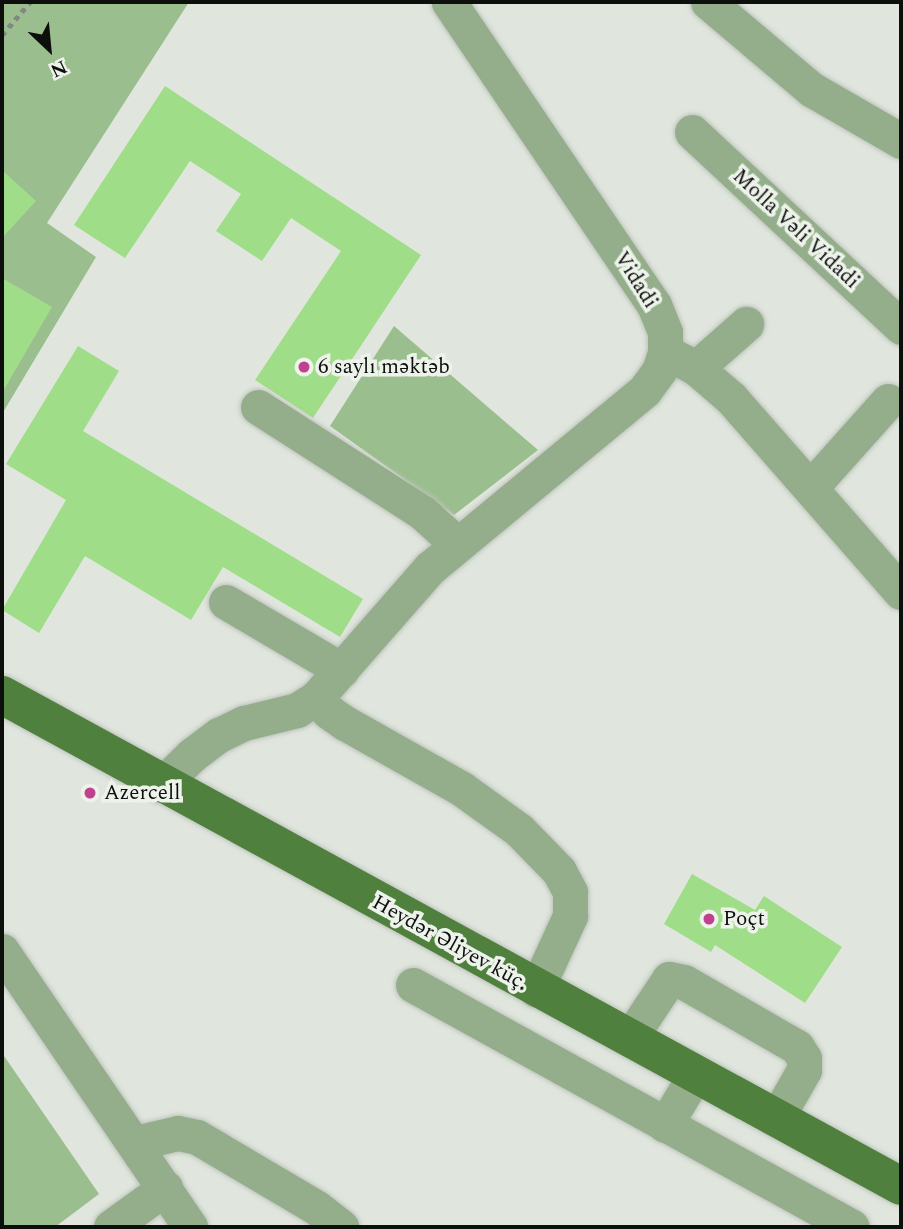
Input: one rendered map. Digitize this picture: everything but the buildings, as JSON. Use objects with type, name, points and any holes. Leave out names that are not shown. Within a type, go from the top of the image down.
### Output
[{"type":"main road","name":"Heydər Əliyev küç.","points":[[2,695],[536,990],[901,1186]]},
{"type":"street","name":"Vidadi","points":[[449,2],[654,305],[665,332],[665,352]]},
{"type":"street","points":[[708,2],[811,89],[901,141]]},
{"type":"street","name":"Molla Vəli Vidadi","points":[[692,132],[901,327]]},
{"type":"street","points":[[696,368],[746,324]]},
{"type":"street","points":[[161,785],[191,755],[219,735],[244,723],[297,710],[316,698],[430,568],[645,390],[659,370],[665,352],[696,368],[731,398],[811,486],[901,592]]},
{"type":"street","points":[[811,486],[888,401]]},
{"type":"street","points":[[258,407],[423,513],[457,544]]},
{"type":"street","points":[[226,602],[342,670]]},
{"type":"street","points":[[316,698],[345,723],[462,789],[519,830],[559,871],[570,892],[570,916],[536,990]]},
{"type":"street","points":[[2,951],[190,1227]]},
{"type":"street","points":[[629,1039],[661,987],[669,979],[684,982],[797,1047],[804,1058],[804,1070],[776,1119]]},
{"type":"street","points":[[413,985],[852,1227]]},
{"type":"street","points":[[666,1125],[695,1075]]},
{"type":"street","points":[[135,1143],[177,1133],[197,1137],[317,1208],[341,1227]]},
{"type":"street","points":[[111,1227],[165,1188]]},
{"type":"path","points":[[2,35],[30,2]]},
{"type":"green space","points":[[2,2],[189,2],[47,223],[96,257],[2,414]]},
{"type":"green space","points":[[394,326],[538,450],[454,515],[330,426]]},
{"type":"green space","points":[[2,1053],[99,1194],[55,1227],[2,1227]]},
{"type":"place","name":"6 saylı məktəb","points":[[304,367]]},
{"type":"place","name":"Azercell","points":[[90,793]]},
{"type":"place","name":"Poçt","points":[[709,919]]}]
